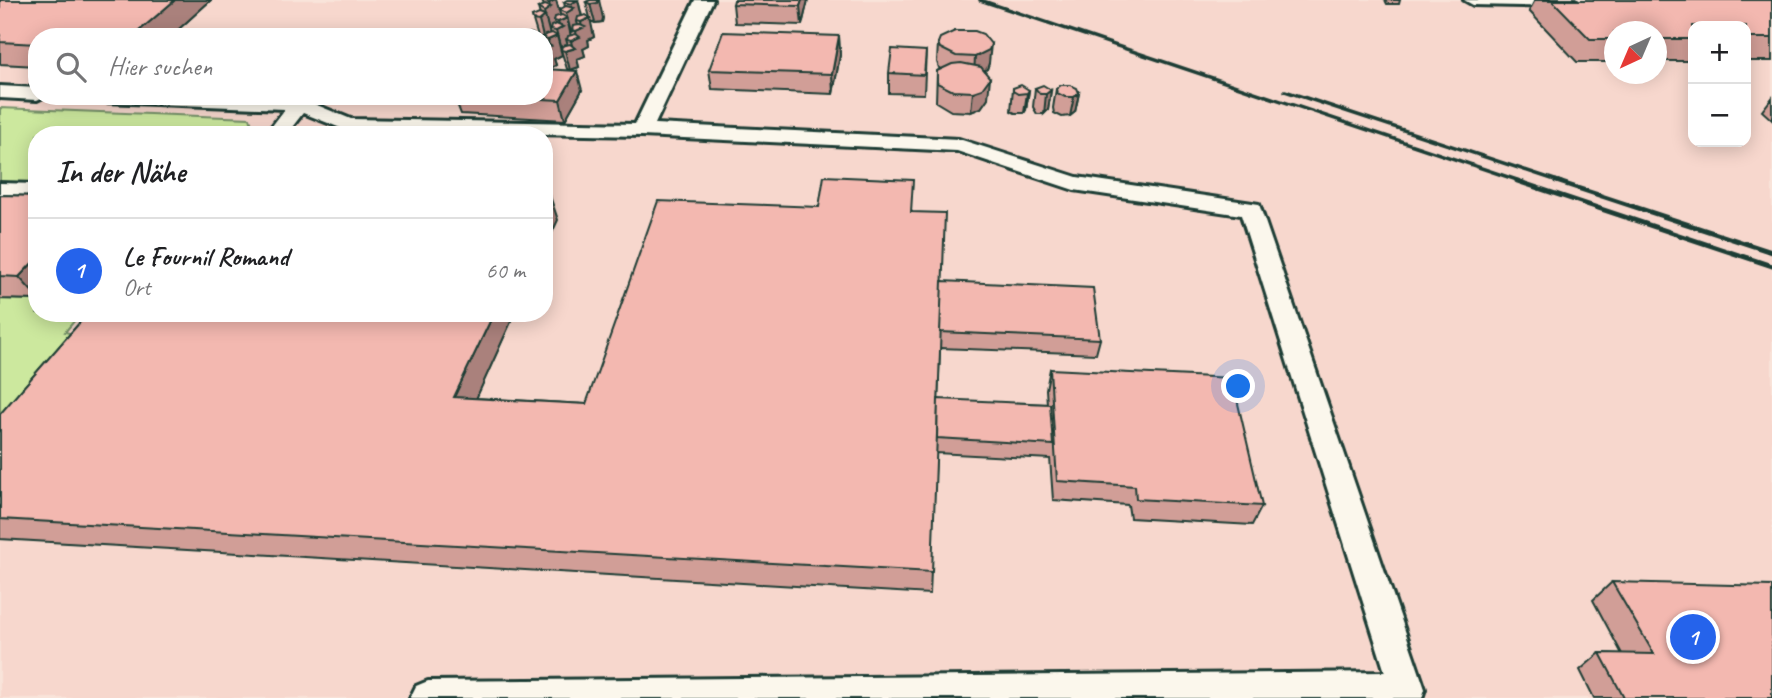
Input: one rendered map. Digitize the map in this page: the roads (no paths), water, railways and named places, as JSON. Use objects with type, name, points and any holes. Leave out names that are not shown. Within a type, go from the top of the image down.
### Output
[{"type":"lane","points":[[642,130],[704,0]]},
{"type":"lane","points":[[1473,0],[1586,2]]},
{"type":"lane","points":[[0,92],[28,94]]},
{"type":"lane","points":[[282,126],[299,105]]},
{"type":"lane","points":[[302,105],[348,125],[407,126]]},
{"type":"lane","points":[[428,698],[1408,689],[1251,209],[1074,183],[959,145],[642,130],[553,128]]},
{"type":"lane","points":[[0,190],[28,191]]},
{"type":"railway","points":[[980,0],[1523,182]]},
{"type":"railway","points":[[1285,91],[1561,182]]},
{"type":"railway","points":[[1517,181],[1772,266]]},
{"type":"railway","points":[[1556,181],[1772,252]]},
{"type":"place","name":"Le Fournil Romand","points":[[1693,637]]}]
